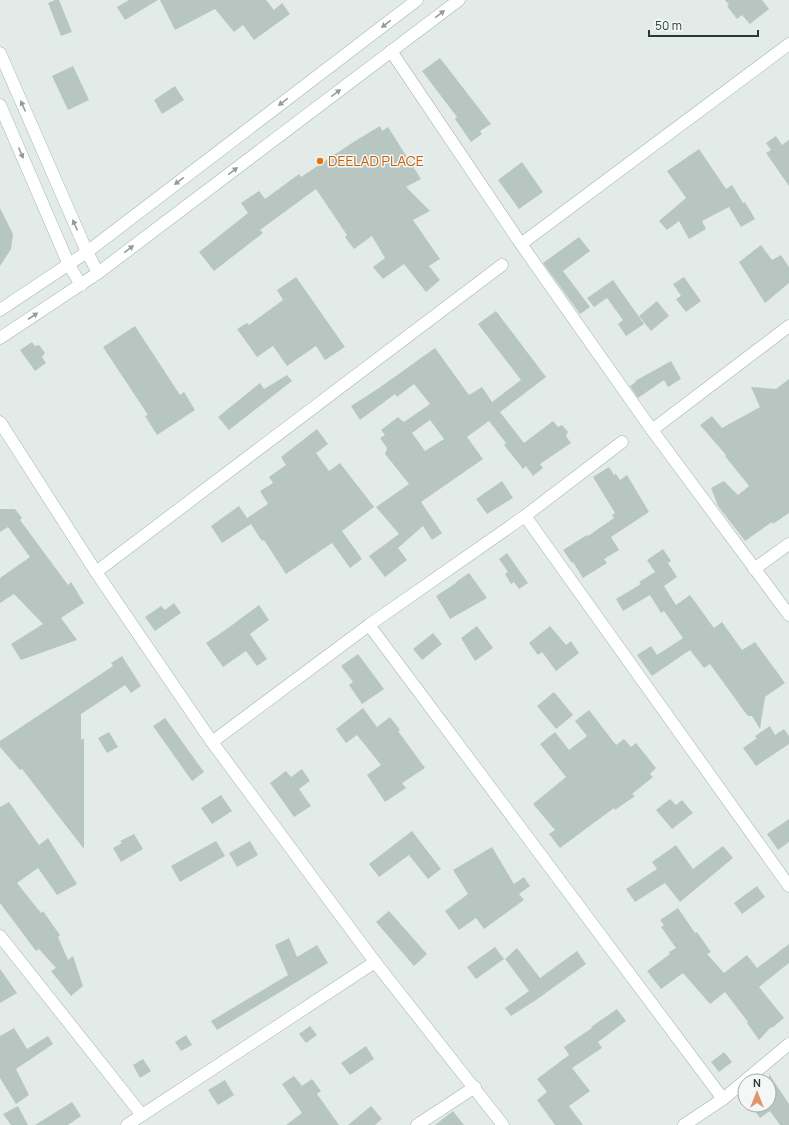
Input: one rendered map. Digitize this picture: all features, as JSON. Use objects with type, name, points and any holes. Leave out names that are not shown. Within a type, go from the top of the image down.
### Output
[{"type":"street","points":[[0,310],[87,252],[417,0]]},
{"type":"street","points":[[0,338],[98,272],[459,0]]},
{"type":"street","points":[[521,244],[789,44]]},
{"type":"street","points":[[391,51],[521,244],[652,430],[789,615]]},
{"type":"street","points":[[0,53],[87,252],[98,272]]},
{"type":"street","points":[[0,105],[69,265],[81,284]]},
{"type":"street","points":[[96,572],[502,265]]},
{"type":"street","points":[[652,430],[789,326]]},
{"type":"street","points":[[0,422],[96,572],[212,742],[375,962],[475,1087],[503,1125]]},
{"type":"street","points":[[212,742],[369,625],[525,516],[622,442]]},
{"type":"street","points":[[525,516],[789,886]]},
{"type":"street","points":[[754,569],[789,544]]},
{"type":"street","points":[[369,625],[724,1099]]},
{"type":"street","points":[[0,936],[142,1116]]},
{"type":"street","points":[[127,1125],[375,962]]},
{"type":"street","points":[[684,1125],[724,1099],[789,1044]]},
{"type":"street","points":[[417,1125],[475,1087]]},
{"type":"building","points":[[59,0],[72,32],[61,36],[48,3]]},
{"type":"building","points":[[129,0],[158,0],[125,20],[117,7]]},
{"type":"building","points":[[160,0],[266,0],[274,10],[282,3],[290,14],[254,40],[243,25],[234,32],[215,9],[175,30]]},
{"type":"building","points":[[725,0],[762,0],[769,9],[750,24],[742,15],[737,19],[727,6],[729,5]]},
{"type":"building","points":[[440,58],[491,124],[480,131],[482,134],[471,142],[455,119],[457,117],[422,71]]},
{"type":"building","points":[[73,66],[89,100],[68,110],[52,76]]},
{"type":"building","points":[[175,86],[184,100],[162,114],[154,100]]},
{"type":"building","points":[[380,126],[382,131],[388,127],[421,179],[406,187],[430,211],[413,220],[440,259],[429,266],[440,280],[426,292],[404,264],[383,279],[373,267],[385,258],[372,236],[354,249],[345,237],[347,235],[316,189],[260,230],[263,233],[214,271],[199,252],[248,213],[241,203],[259,191],[265,199],[299,174],[301,177]]},
{"type":"building","points":[[776,136],[782,145],[789,140],[789,186],[766,153],[771,150],[766,143]]},
{"type":"building","points":[[699,149],[726,189],[732,185],[743,203],[745,202],[755,219],[741,227],[729,207],[702,221],[706,229],[689,239],[679,221],[667,230],[659,221],[686,198],[667,171]]},
{"type":"building","points":[[522,162],[543,192],[519,209],[498,180]]},
{"type":"building","points":[[0,208],[13,234],[11,249],[0,266]]},
{"type":"building","points":[[579,237],[590,251],[563,271],[590,307],[580,314],[543,263]]},
{"type":"building","points":[[761,245],[772,260],[781,255],[789,267],[789,283],[765,303],[739,262]]},
{"type":"building","points":[[296,277],[345,347],[325,360],[316,346],[287,366],[273,346],[257,357],[237,329],[247,323],[249,325],[283,300],[277,290]]},
{"type":"building","points":[[684,277],[701,301],[686,312],[676,299],[681,296],[673,284]]},
{"type":"building","points":[[613,280],[644,324],[626,336],[618,324],[623,320],[607,298],[594,307],[587,298]]},
{"type":"building","points":[[657,301],[669,316],[651,331],[639,316]]},
{"type":"building","points":[[496,311],[546,377],[500,412],[524,443],[553,421],[558,427],[562,425],[568,432],[566,436],[571,443],[540,464],[543,468],[533,476],[526,466],[523,469],[504,445],[506,443],[489,421],[467,437],[483,459],[421,502],[442,533],[432,540],[423,526],[398,548],[407,560],[385,577],[369,556],[399,534],[376,507],[409,484],[385,454],[387,448],[380,438],[385,435],[381,430],[398,417],[404,422],[430,404],[414,384],[397,397],[395,394],[360,420],[351,406],[435,348],[469,395],[482,387],[492,402],[521,380],[478,324]],"holes":[[[430,420],[444,439],[425,451],[412,433]]]},
{"type":"building","points":[[135,326],[180,395],[184,392],[195,410],[157,435],[145,416],[148,415],[103,347]]},
{"type":"building","points":[[32,342],[35,346],[39,345],[45,353],[42,357],[46,363],[35,371],[20,350]]},
{"type":"building","points":[[671,361],[681,379],[668,387],[664,380],[638,398],[630,386],[636,382],[635,381]]},
{"type":"building","points":[[287,375],[292,381],[229,430],[218,417],[260,383],[264,389]]},
{"type":"building","points":[[789,379],[789,513],[773,524],[772,522],[745,541],[718,506],[711,488],[724,481],[738,495],[749,486],[725,456],[726,455],[700,425],[712,416],[722,428],[760,407],[751,387],[776,389]]},
{"type":"building","points":[[317,429],[328,444],[316,453],[329,471],[340,463],[374,507],[342,531],[362,559],[350,568],[332,543],[286,574],[264,540],[262,541],[251,524],[222,543],[211,526],[239,506],[247,518],[268,504],[260,491],[273,483],[269,477],[286,465],[281,457]]},
{"type":"building","points":[[609,467],[614,475],[616,474],[620,480],[627,475],[649,512],[611,537],[619,550],[604,559],[607,563],[583,578],[563,550],[587,535],[588,536],[614,518],[612,515],[615,513],[593,477]]},
{"type":"building","points":[[502,481],[513,498],[487,514],[476,499]]},
{"type":"building","points":[[0,509],[15,509],[22,518],[20,520],[68,585],[71,582],[84,603],[61,618],[77,640],[21,660],[11,644],[43,624],[14,594],[0,603],[0,578],[30,557],[8,527],[0,532]]},
{"type":"building","points":[[663,549],[671,561],[668,563],[677,577],[664,586],[676,605],[690,595],[714,628],[722,622],[742,650],[755,642],[785,683],[765,697],[760,729],[752,716],[748,716],[744,711],[710,664],[704,668],[690,650],[652,676],[637,655],[651,646],[657,655],[683,638],[664,611],[661,613],[650,595],[623,611],[616,599],[641,584],[639,582],[655,572],[647,560]]},
{"type":"building","points":[[507,553],[528,583],[519,589],[514,582],[511,584],[505,574],[508,572],[499,559]]},
{"type":"building","points":[[469,573],[487,598],[450,619],[436,596]]},
{"type":"building","points":[[174,603],[181,613],[155,631],[145,617],[161,606],[165,610]]},
{"type":"building","points":[[259,605],[269,620],[250,634],[267,659],[257,666],[246,651],[223,667],[206,643]]},
{"type":"building","points":[[477,626],[493,648],[475,661],[461,638]]},
{"type":"building","points":[[550,626],[566,645],[571,641],[579,653],[556,671],[542,652],[538,655],[529,643]]},
{"type":"building","points":[[433,633],[442,644],[422,660],[413,649]]},
{"type":"building","points":[[358,654],[384,689],[362,704],[349,685],[353,682],[341,666]]},
{"type":"building","points":[[122,656],[141,686],[131,693],[125,685],[81,714],[81,740],[84,738],[84,849],[22,769],[20,770],[0,747],[0,741],[113,666],[111,663]]},
{"type":"building","points":[[554,692],[573,715],[556,729],[537,706]]},
{"type":"building","points":[[363,708],[377,727],[390,717],[400,730],[398,731],[425,768],[402,783],[406,788],[385,802],[367,775],[381,765],[357,735],[346,743],[336,729]]},
{"type":"building","points":[[589,710],[616,745],[624,739],[631,747],[636,743],[656,768],[650,774],[653,777],[632,794],[635,796],[615,810],[614,808],[560,848],[549,834],[555,830],[533,804],[566,777],[540,744],[555,732],[569,750],[587,736],[575,721]]},
{"type":"building","points":[[165,718],[204,772],[192,781],[153,726]]},
{"type":"building","points":[[770,726],[775,735],[784,729],[789,736],[789,744],[756,766],[743,748],[757,738],[755,736]]},
{"type":"building","points":[[109,732],[118,747],[107,753],[98,738]]},
{"type":"building","points":[[302,769],[310,781],[299,789],[311,806],[294,817],[270,783],[286,771],[291,777]]},
{"type":"building","points":[[221,795],[232,811],[212,824],[201,808]]},
{"type":"building","points":[[670,799],[676,805],[682,800],[693,813],[672,829],[656,810]]},
{"type":"building","points":[[9,802],[39,845],[48,838],[77,884],[57,895],[38,868],[17,883],[41,913],[43,911],[60,935],[58,937],[68,960],[73,956],[83,986],[71,996],[51,971],[56,968],[39,949],[36,951],[0,903],[0,807]]},
{"type":"building","points":[[789,819],[789,842],[778,850],[767,834]]},
{"type":"building","points":[[412,831],[441,869],[428,879],[409,855],[379,877],[369,864]]},
{"type":"building","points":[[134,834],[143,849],[121,862],[113,848],[122,843],[120,841]]},
{"type":"building","points":[[216,841],[225,856],[180,882],[171,866]]},
{"type":"building","points":[[250,841],[258,855],[237,867],[229,853]]},
{"type":"building","points":[[676,845],[693,869],[723,846],[733,858],[680,902],[665,883],[635,902],[626,889],[657,869],[652,862]]},
{"type":"building","points":[[492,847],[514,884],[524,877],[530,886],[519,894],[524,900],[484,929],[476,918],[459,930],[445,911],[468,894],[453,870]]},
{"type":"building","points":[[757,886],[765,897],[742,914],[734,903]]},
{"type":"building","points":[[678,908],[695,933],[697,932],[711,952],[707,954],[724,973],[747,955],[757,968],[789,944],[789,963],[759,987],[784,1018],[772,1028],[771,1027],[759,1040],[747,1023],[748,1022],[725,992],[710,1004],[683,973],[661,989],[647,971],[670,954],[669,952],[676,948],[661,927],[664,925],[660,920]]},
{"type":"building","points":[[389,911],[427,954],[414,966],[376,922]]},
{"type":"building","points":[[289,938],[297,957],[317,945],[328,963],[217,1030],[211,1021],[288,975],[275,945]]},
{"type":"building","points":[[495,947],[504,959],[476,979],[467,967]]},
{"type":"building","points":[[517,948],[540,978],[577,951],[586,964],[511,1016],[505,1008],[529,991],[505,959]]},
{"type":"building","points":[[0,969],[17,993],[0,1003]]},
{"type":"building","points":[[617,1009],[626,1021],[598,1042],[602,1048],[572,1068],[590,1091],[569,1106],[583,1125],[555,1125],[537,1100],[547,1092],[537,1079],[569,1055],[564,1047]]},
{"type":"building","points":[[310,1026],[317,1035],[306,1043],[299,1034]]},
{"type":"building","points":[[14,1028],[27,1049],[48,1036],[53,1044],[16,1069],[29,1095],[16,1104],[0,1078],[0,1036]]},
{"type":"building","points":[[186,1035],[192,1045],[181,1051],[175,1042]]},
{"type":"building","points":[[366,1046],[374,1059],[350,1075],[341,1063]]},
{"type":"building","points":[[724,1052],[732,1062],[719,1072],[711,1062]]},
{"type":"building","points":[[143,1059],[151,1071],[140,1078],[133,1065]]},
{"type":"building","points":[[294,1076],[302,1086],[312,1079],[321,1091],[317,1094],[339,1125],[286,1125],[302,1113],[282,1084]]},
{"type":"building","points":[[225,1080],[234,1095],[218,1105],[208,1090]]},
{"type":"building","points":[[777,1086],[789,1104],[789,1125],[780,1125],[771,1113],[777,1113]]},
{"type":"building","points":[[72,1102],[81,1116],[68,1125],[35,1125]]},
{"type":"building","points":[[18,1106],[28,1125],[11,1125],[3,1114]]},
{"type":"building","points":[[371,1106],[382,1119],[375,1125],[348,1125]]},
{"type":"building","points":[[453,1111],[464,1125],[435,1125]]},
{"type":"building","points":[[757,1113],[767,1113],[760,1118]]},
{"type":"place","name":"DEELAD PLACE","points":[[320,161]]}]
